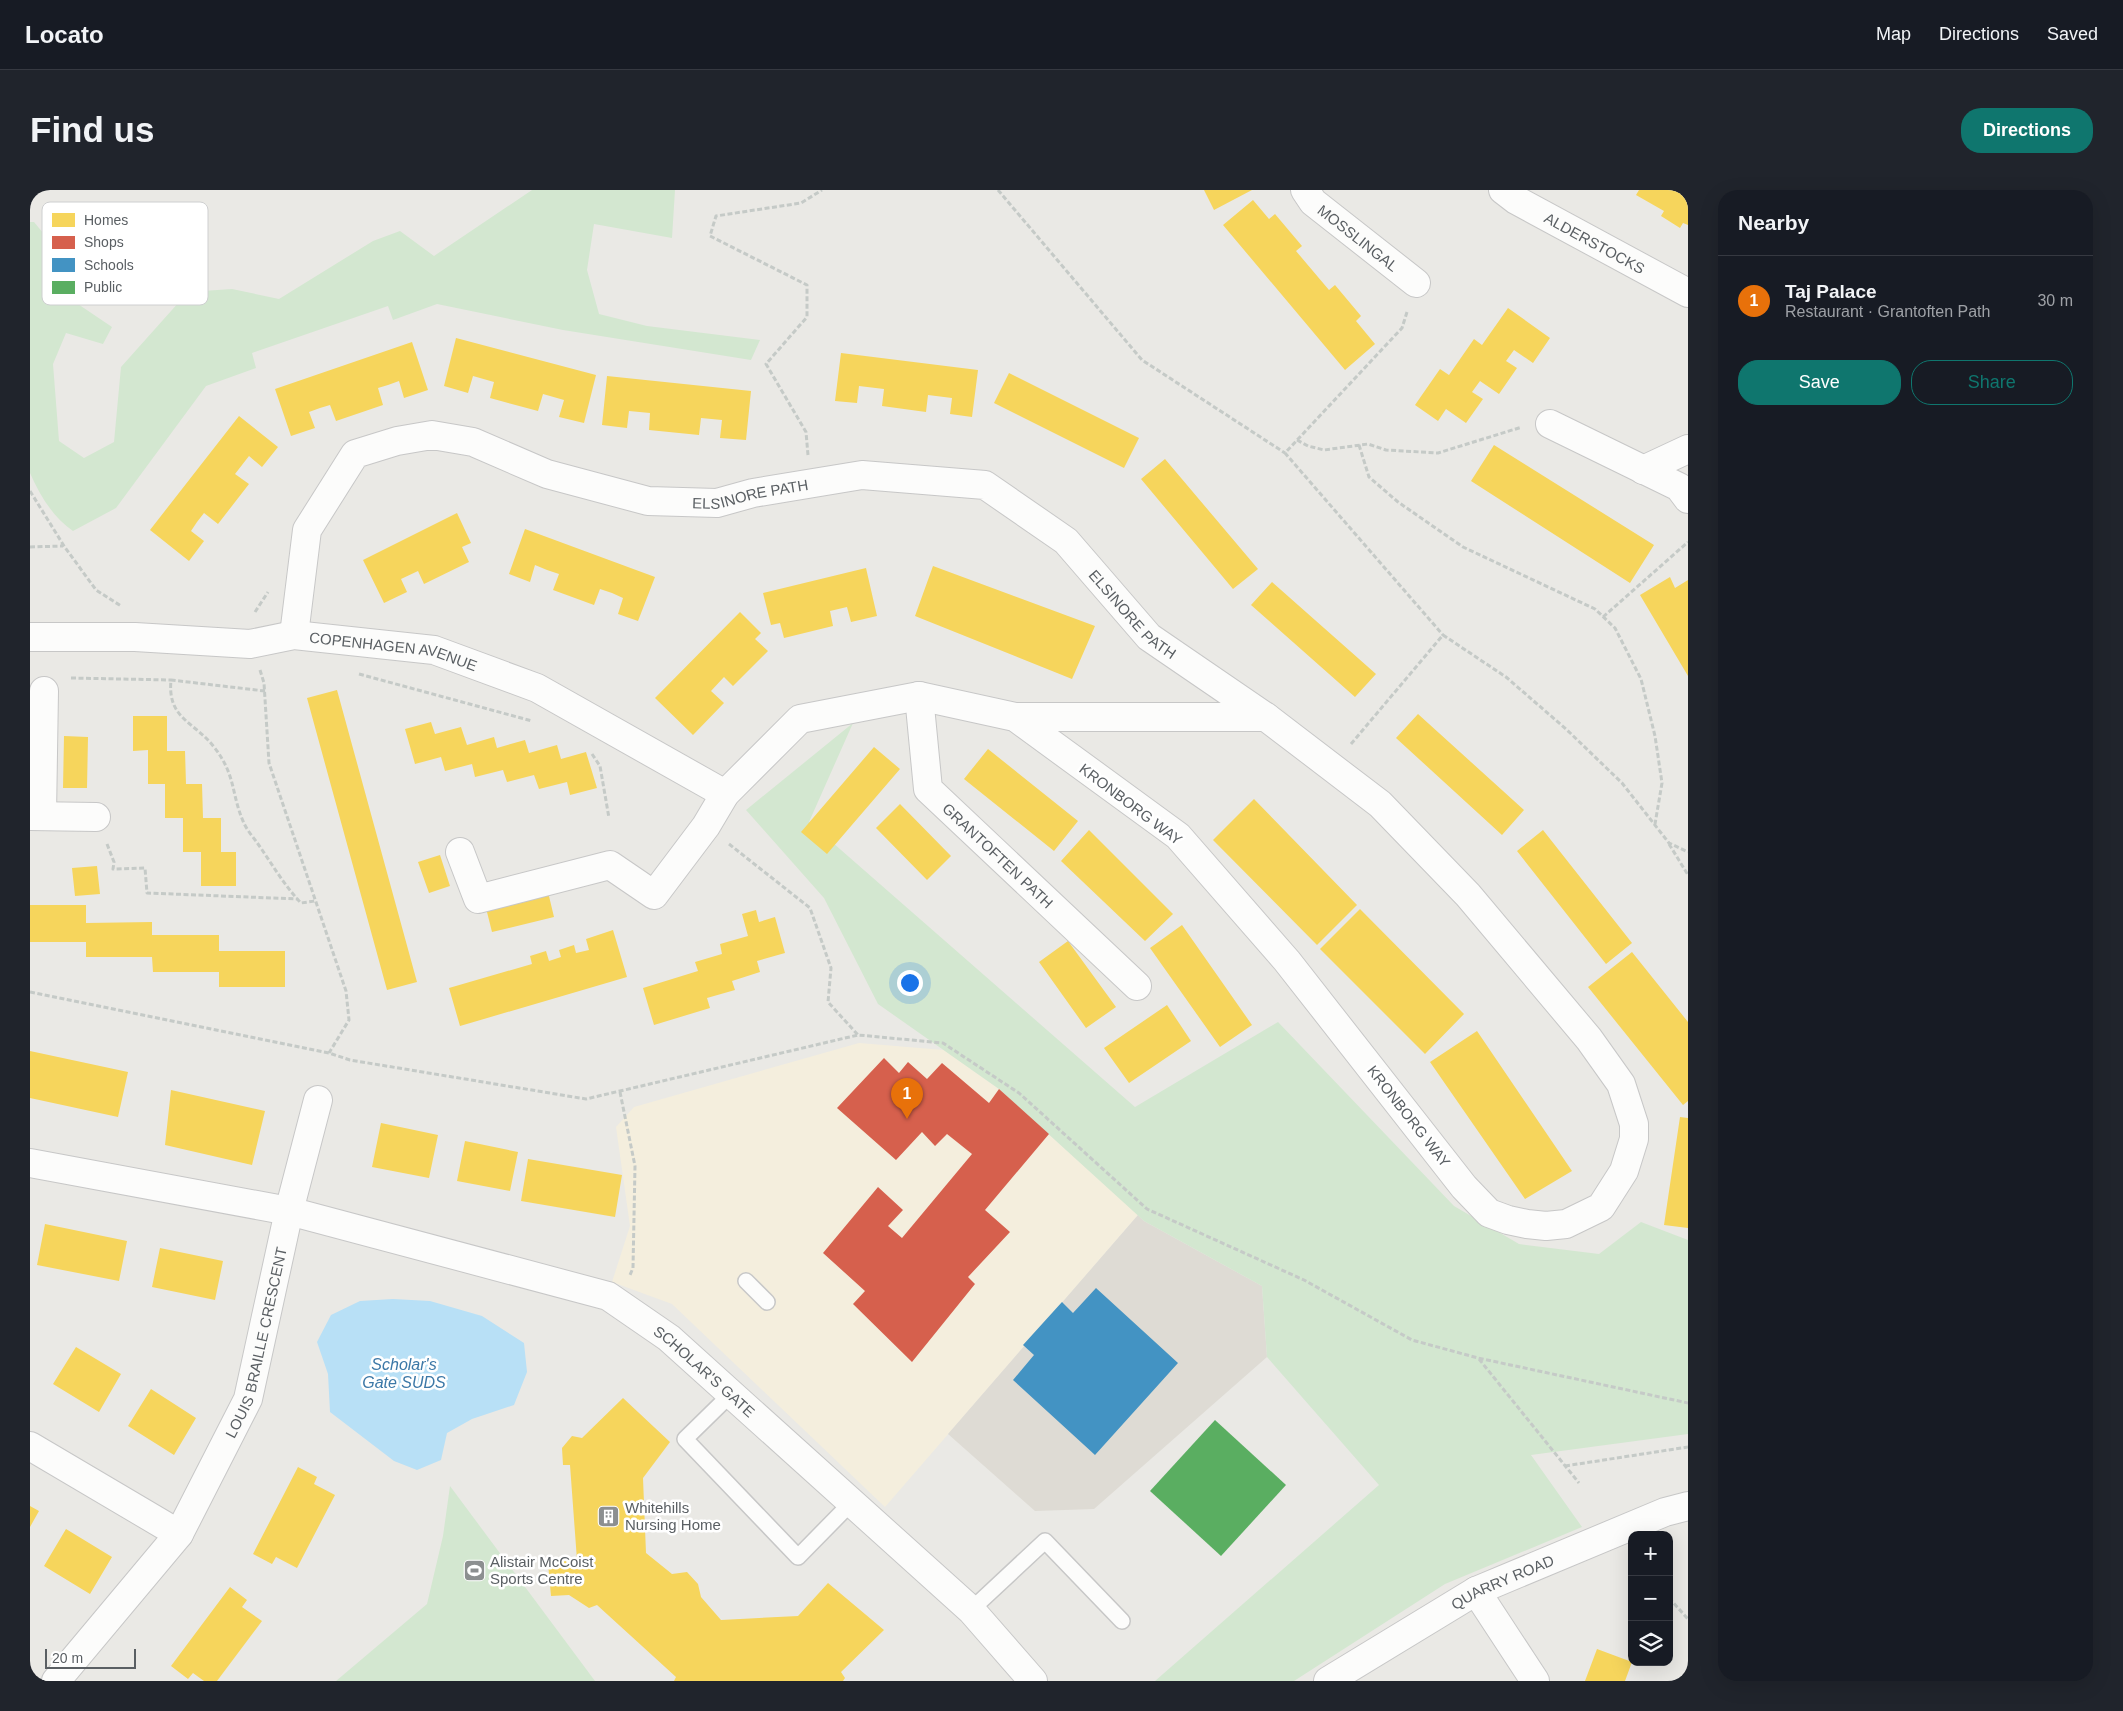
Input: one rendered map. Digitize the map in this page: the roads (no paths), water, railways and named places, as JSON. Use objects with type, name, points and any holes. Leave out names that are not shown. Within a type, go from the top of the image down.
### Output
[{"type":"street","name":"MOSSLINGAL","points":[[1305,190],[1313,202],[1416,283]]},
{"type":"street","name":"ALDERSTOCKS","points":[[1503,190],[1516,200],[1688,293]]},
{"type":"street","points":[[1550,424],[1679,487],[1688,499]]},
{"type":"street","name":"ELSINORE PATH","points":[[294,635],[307,530],[355,454],[380,446],[432,435],[473,442],[547,474],[648,501],[717,503],[753,493],[862,475],[985,485],[1066,541],[1149,637],[1266,717]]},
{"type":"street","points":[[1643,470],[1688,449]]},
{"type":"street","name":"COPENHAGEN AVENUE","points":[[30,637],[135,637],[250,644],[294,635],[434,650],[537,688],[726,794]]},
{"type":"street","points":[[53,684],[36,816],[96,818]]},
{"type":"street","name":"KRONBORG WAY","points":[[460,852],[478,899],[610,865],[654,895],[706,826],[726,794],[800,720],[919,696],[1015,717],[1178,836],[1287,961],[1464,1188],[1490,1212],[1508,1220],[1546,1226],[1566,1224],[1601,1207],[1624,1171],[1634,1138],[1634,1124],[1620,1084],[1589,1039],[1468,895],[1380,804],[1266,717]]},
{"type":"street","name":"GRANTOFTEN PATH","points":[[919,696],[928,789],[1137,986]]},
{"type":"street","points":[[1015,717],[1266,717]]},
{"type":"street","name":"LOUIS BRAILLE CRESCENT","points":[[56,1681],[179,1534],[248,1399],[289,1211],[318,1100]]},
{"type":"street","points":[[30,1163],[289,1211]]},
{"type":"street","name":"SCHOLAR'S GATE","points":[[289,1211],[608,1296],[669,1338],[852,1503],[970,1610],[1033,1681]]},
{"type":"street","points":[[30,1446],[179,1534]]},
{"type":"street","name":"QUARRY ROAD","points":[[1328,1681],[1476,1591],[1665,1512],[1688,1506]]},
{"type":"street","points":[[1476,1591],[1535,1681]]},
{"type":"lane","points":[[746,1281],[767,1302]]},
{"type":"lane","points":[[730,1395],[685,1439],[798,1557],[852,1503]]},
{"type":"lane","points":[[970,1610],[1045,1541],[1122,1622]]},
{"type":"water","name":"Scholar's Gate SUDS","points":[[393,1299],[430,1301],[482,1316],[524,1343],[527,1372],[514,1405],[472,1419],[447,1433],[441,1460],[417,1470],[394,1461],[330,1412],[328,1374],[317,1342],[331,1315],[360,1301]]},
{"type":"place","name":"Taj Palace","points":[[907,1119]]},
{"type":"place","name":"Whitehills Nursing Home","points":[[609,1516]]},
{"type":"place","name":"Alistair McCoist Sports Centre","points":[[474,1570]]}]
